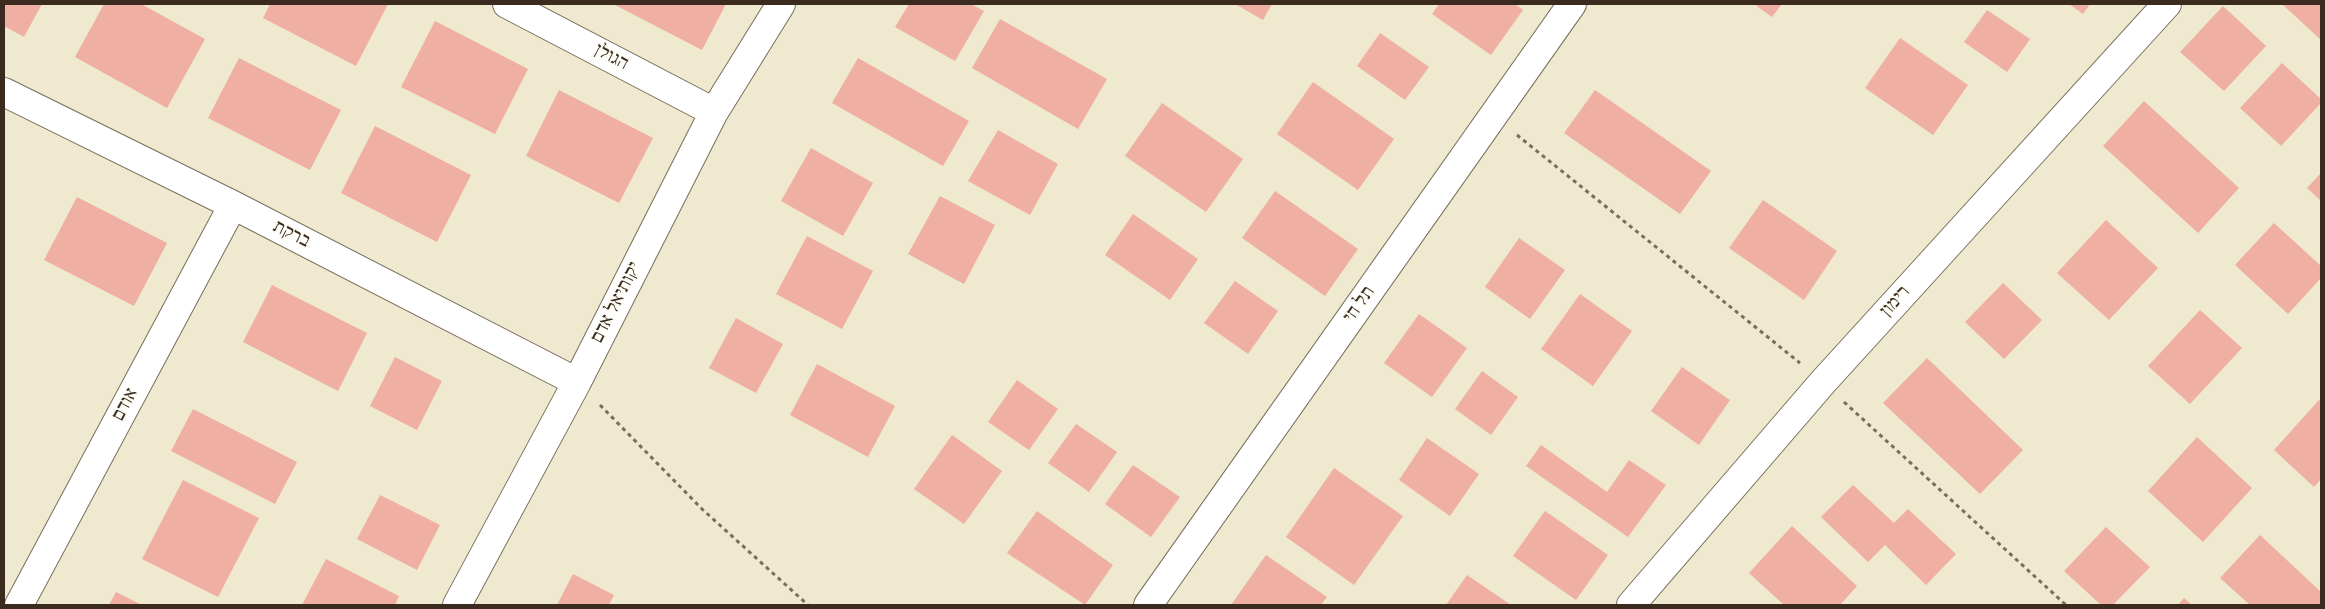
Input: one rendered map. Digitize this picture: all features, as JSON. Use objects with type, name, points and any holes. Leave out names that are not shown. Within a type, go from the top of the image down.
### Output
[{"type":"street","name":"הגולן","points":[[508,4],[714,112]]},
{"type":"street","name":"יקותיאל אדם","points":[[456,605],[577,382],[714,112],[781,4]]},
{"type":"street","name":"תל חי","points":[[1148,605],[1572,4]]},
{"type":"street","name":"רימון","points":[[1631,605],[1823,382],[2167,4]]},
{"type":"street","name":"ברקת","points":[[4,92],[233,205],[577,382]]},
{"type":"street","name":"אודם","points":[[19,605],[233,205]]},
{"type":"path","points":[[1493,115],[1823,382],[2066,605]]},
{"type":"path","points":[[577,382],[702,509],[808,605]]},
{"type":"building","points":[[4,4],[42,4],[24,37],[4,26]]},
{"type":"building","points":[[104,4],[141,4],[205,39],[167,108],[75,57]]},
{"type":"building","points":[[270,4],[388,4],[356,66],[263,18]]},
{"type":"building","points":[[613,4],[726,4],[702,50]]},
{"type":"building","points":[[909,4],[971,4],[984,11],[955,61],[895,27]]},
{"type":"building","points":[[1235,4],[1272,4],[1263,20]]},
{"type":"building","points":[[1439,4],[1515,4],[1523,10],[1491,55],[1432,14]]},
{"type":"building","points":[[1754,4],[1782,4],[1772,17]]},
{"type":"building","points":[[2069,4],[2090,4],[2083,14]]},
{"type":"building","points":[[2282,4],[2321,4],[2321,40]]},
{"type":"building","points":[[2223,6],[2266,46],[2224,91],[2180,52]]},
{"type":"building","points":[[1987,10],[2030,39],[2007,72],[1964,42]]},
{"type":"building","points":[[1000,19],[1107,79],[1078,129],[972,68]]},
{"type":"building","points":[[435,21],[528,69],[495,134],[401,87]]},
{"type":"building","points":[[1380,33],[1429,67],[1405,100],[1357,66]]},
{"type":"building","points":[[1900,38],[1968,85],[1933,135],[1865,88]]},
{"type":"building","points":[[239,58],[341,110],[310,170],[208,118]]},
{"type":"building","points":[[858,58],[969,121],[943,166],[832,103]]},
{"type":"building","points":[[2282,63],[2321,99],[2321,103],[2281,146],[2240,108]]},
{"type":"building","points":[[1313,82],[1394,139],[1358,190],[1277,134]]},
{"type":"building","points":[[559,90],[653,138],[619,203],[526,156]]},
{"type":"building","points":[[1595,90],[1711,171],[1680,214],[1564,133]]},
{"type":"building","points":[[2144,101],[2239,188],[2198,233],[2103,146]]},
{"type":"building","points":[[1162,103],[1243,159],[1206,212],[1125,156]]},
{"type":"building","points":[[375,126],[471,175],[437,242],[341,193]]},
{"type":"building","points":[[998,130],[1058,164],[1030,215],[968,181]]},
{"type":"building","points":[[811,148],[873,183],[843,236],[781,201]]},
{"type":"building","points":[[2321,173],[2321,201],[2307,188]]},
{"type":"building","points":[[1275,191],[1358,249],[1325,296],[1242,238]]},
{"type":"building","points":[[940,196],[995,225],[964,284],[908,254]]},
{"type":"building","points":[[77,197],[167,243],[134,306],[44,260]]},
{"type":"building","points":[[1763,200],[1837,251],[1804,300],[1729,248]]},
{"type":"building","points":[[1133,214],[1198,259],[1170,300],[1105,255]]},
{"type":"building","points":[[2106,220],[2158,268],[2109,320],[2057,273]]},
{"type":"building","points":[[2274,223],[2321,266],[2321,278],[2288,314],[2235,265]]},
{"type":"building","points":[[807,236],[873,271],[842,329],[776,294]]},
{"type":"building","points":[[1519,238],[1565,270],[1530,319],[1485,287]]},
{"type":"building","points":[[1235,281],[1278,311],[1248,354],[1204,323]]},
{"type":"building","points":[[2003,283],[2042,320],[2004,359],[1965,322]]},
{"type":"building","points":[[272,285],[367,333],[338,391],[243,342]]},
{"type":"building","points":[[1580,294],[1632,331],[1593,386],[1541,349]]},
{"type":"building","points":[[2200,310],[2242,348],[2190,404],[2148,366]]},
{"type":"building","points":[[1419,314],[1467,348],[1432,397],[1384,363]]},
{"type":"building","points":[[736,318],[783,344],[756,393],[709,368]]},
{"type":"building","points":[[395,357],[442,381],[417,430],[370,406]]},
{"type":"building","points":[[1927,358],[2023,450],[1980,494],[1883,403]]},
{"type":"building","points":[[817,364],[895,406],[868,457],[790,415]]},
{"type":"building","points":[[1682,367],[1730,400],[1699,445],[1651,411]]},
{"type":"building","points":[[1482,371],[1518,397],[1491,435],[1455,409]]},
{"type":"building","points":[[1017,380],[1058,409],[1029,450],[988,422]]},
{"type":"building","points":[[2319,400],[2321,402],[2321,479],[2314,487],[2274,450]]},
{"type":"building","points":[[193,409],[297,462],[275,504],[171,451]]},
{"type":"building","points":[[1076,424],[1117,452],[1089,492],[1048,463]]},
{"type":"building","points":[[952,435],[1002,471],[964,524],[914,489]]},
{"type":"building","points":[[2197,437],[2252,488],[2203,542],[2148,491]]},
{"type":"building","points":[[1427,438],[1479,474],[1450,516],[1399,480]]},
{"type":"building","points":[[1541,445],[1607,492],[1629,460],[1666,485],[1628,537],[1526,466]]},
{"type":"building","points":[[1133,465],[1180,497],[1151,537],[1105,504]]},
{"type":"building","points":[[1334,468],[1403,516],[1354,585],[1286,537]]},
{"type":"building","points":[[183,480],[259,518],[218,597],[142,559]]},
{"type":"building","points":[[1853,485],[1894,523],[1908,509],[1956,554],[1926,585],[1885,545],[1868,562],[1821,517]]},
{"type":"building","points":[[380,495],[440,525],[417,570],[357,539]]},
{"type":"building","points":[[1037,511],[1113,565],[1085,605],[1007,553]]},
{"type":"building","points":[[1545,511],[1608,555],[1576,600],[1513,556]]},
{"type":"building","points":[[1792,526],[1857,586],[1840,605],[1784,605],[1749,573]]},
{"type":"building","points":[[2106,527],[2150,567],[2113,605],[2101,605],[2064,571]]},
{"type":"building","points":[[2260,535],[2321,592],[2321,605],[2250,605],[2220,578]]},
{"type":"building","points":[[1266,555],[1327,597],[1321,605],[1231,605]]},
{"type":"building","points":[[326,559],[399,596],[395,605],[302,605]]},
{"type":"building","points":[[573,574],[614,595],[609,605],[557,605]]},
{"type":"building","points":[[1467,575],[1511,605],[1446,605]]},
{"type":"building","points":[[116,592],[142,605],[109,605]]},
{"type":"building","points":[[2184,598],[2192,605],[2178,605]]}]
